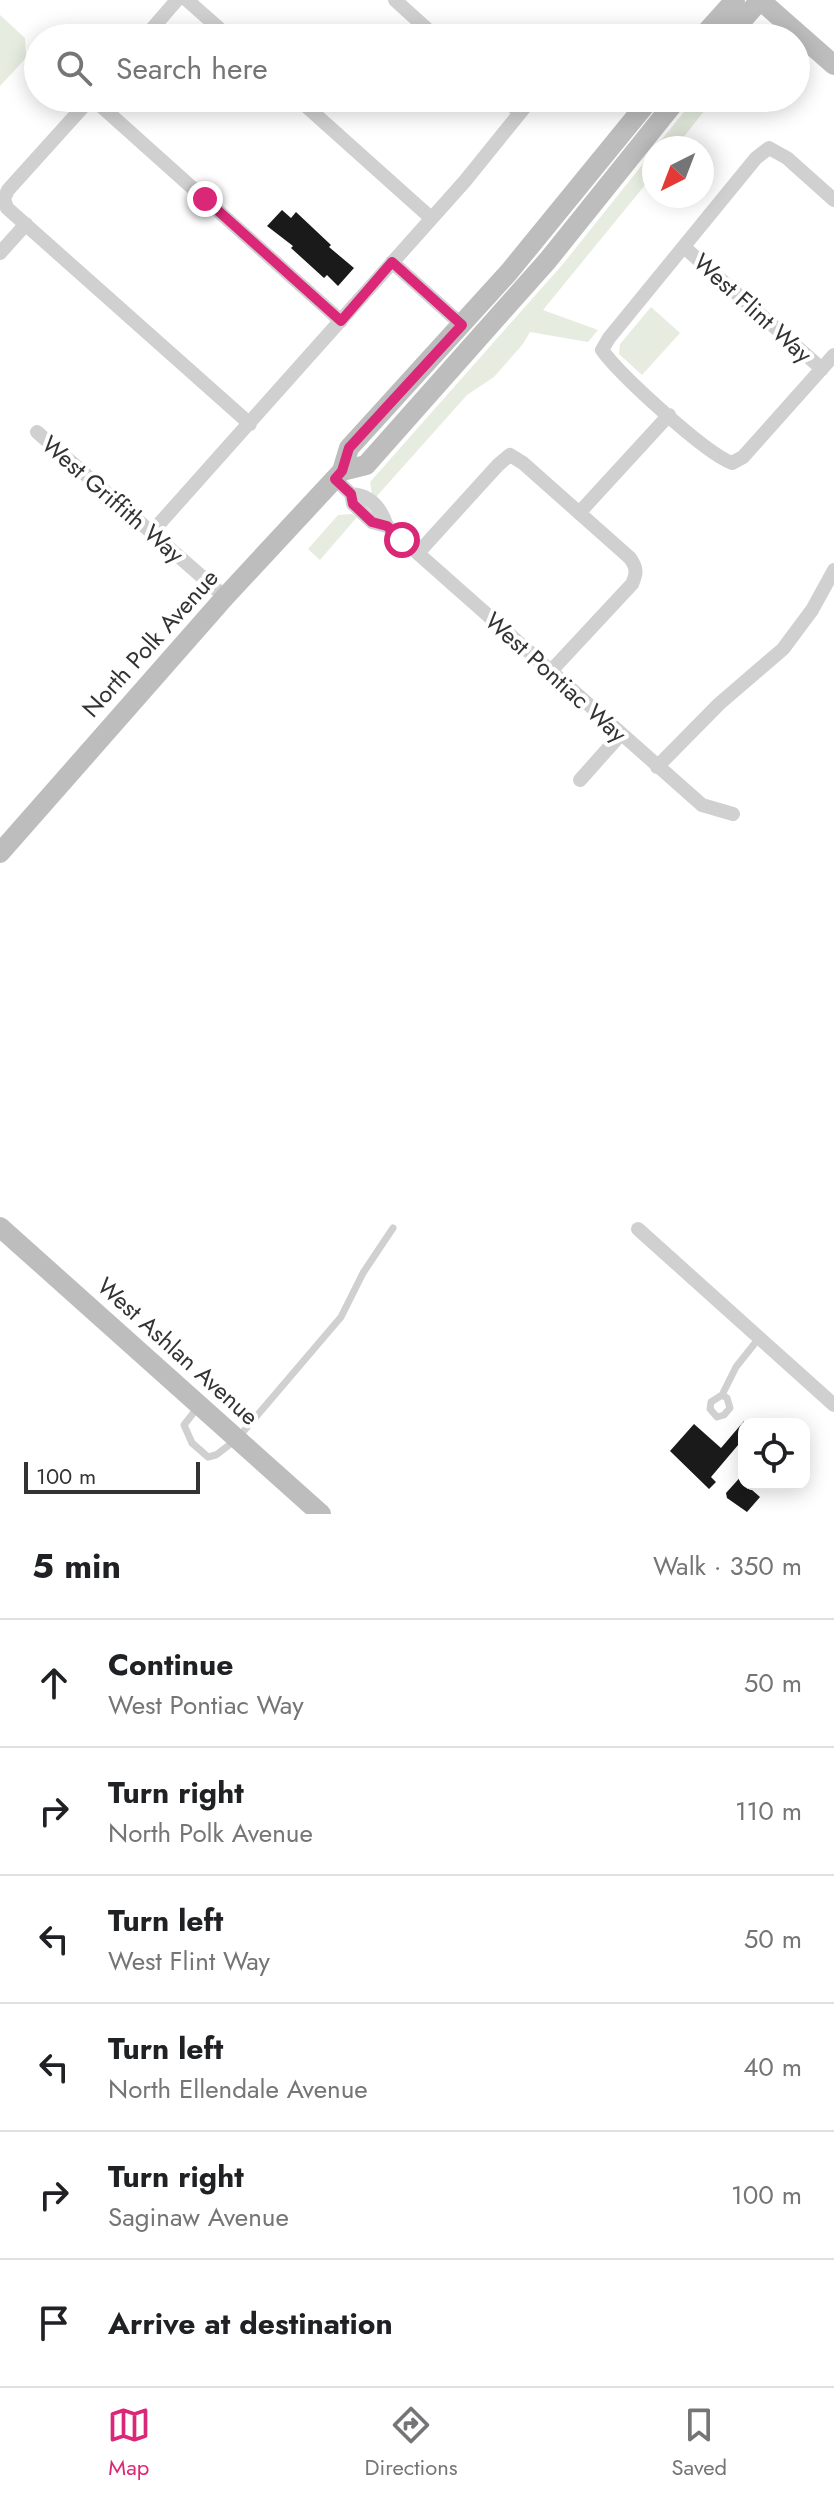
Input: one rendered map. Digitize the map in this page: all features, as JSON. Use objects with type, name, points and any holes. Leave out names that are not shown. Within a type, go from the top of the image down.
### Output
[{"type":"main road","points":[[714,24],[735,0]]},
{"type":"main road","points":[[739,24],[760,0],[787,24]]},
{"type":"main road","points":[[810,44],[834,65]]},
{"type":"main road","name":"North Polk Avenue","points":[[0,853],[225,597],[338,475],[349,448],[553,222],[640,112]]},
{"type":"main road","name":"North Polk Avenue","points":[[338,475],[366,465],[548,260],[667,112]]},
{"type":"main road","name":"West Ashlan Avenue","points":[[0,1227],[321,1514]]},
{"type":"street","points":[[156,24],[177,0]]},
{"type":"street","points":[[187,0],[214,24]]},
{"type":"street","points":[[395,0],[422,24]]},
{"type":"street","points":[[79,112],[8,190],[4,199],[7,208],[250,424]]},
{"type":"street","points":[[108,112],[341,321]]},
{"type":"street","points":[[313,112],[431,218]]},
{"type":"street","points":[[151,533],[465,181],[520,113]]},
{"type":"street","points":[[834,200],[787,158],[769,148],[756,158],[602,350],[669,415],[719,458],[732,463],[743,457],[834,355]]},
{"type":"street","points":[[0,253],[26,224]]},
{"type":"street","name":"West Flint Way","points":[[684,247],[822,369]]},
{"type":"street","points":[[392,262],[462,325]]},
{"type":"street","points":[[579,513],[669,415]]},
{"type":"street","name":"West Griffith Way","points":[[37,432],[225,597]]},
{"type":"street","points":[[418,553],[498,465],[510,455],[523,463],[630,558],[636,570],[632,584],[551,671]]},
{"type":"street","name":"West Pontiac Way","points":[[338,475],[351,494],[353,504],[372,522],[387,526],[657,767],[702,805],[733,814]]},
{"type":"street","points":[[657,767],[719,704],[783,649],[812,610],[834,570]]},
{"type":"street","points":[[580,780],[621,734]]},
{"type":"street","points":[[638,1229],[834,1405]]},
{"type":"lane","points":[[200,1405],[184,1425],[192,1443],[210,1457],[237,1439],[341,1317],[363,1273],[393,1228]]},
{"type":"lane","points":[[722,1395],[746,1351],[759,1338]]},
{"type":"shaded area","points":[[0,15],[24,37],[24,60],[0,86]]},
{"type":"shaded area","points":[[684,112],[703,112],[684,136],[665,136]]},
{"type":"shaded area","points":[[642,165],[642,189],[543,310],[598,330],[588,342],[530,332],[494,377],[467,395],[376,497],[372,494],[370,482],[563,264]]},
{"type":"shaded area","points":[[651,307],[680,333],[642,375],[619,354],[620,344]]},
{"type":"shaded area","points":[[352,514],[357,517],[320,560],[308,549],[338,515]]},
{"type":"building","points":[[282,210],[291,218],[296,212],[354,268],[338,286],[327,275],[324,278],[291,248],[293,246],[267,226]]},
{"type":"building","points":[[694,1424],[721,1448],[738,1428],[738,1445],[711,1477],[716,1482],[709,1489],[670,1451]]},
{"type":"building","points":[[738,1480],[738,1490],[752,1490],[760,1497],[747,1512],[727,1498],[726,1493]]},
{"type":"route","points":[[205,199],[341,321],[392,262],[462,325],[349,448],[342,471],[335,479],[351,494],[353,504],[372,522],[387,526],[402,540]]}]
